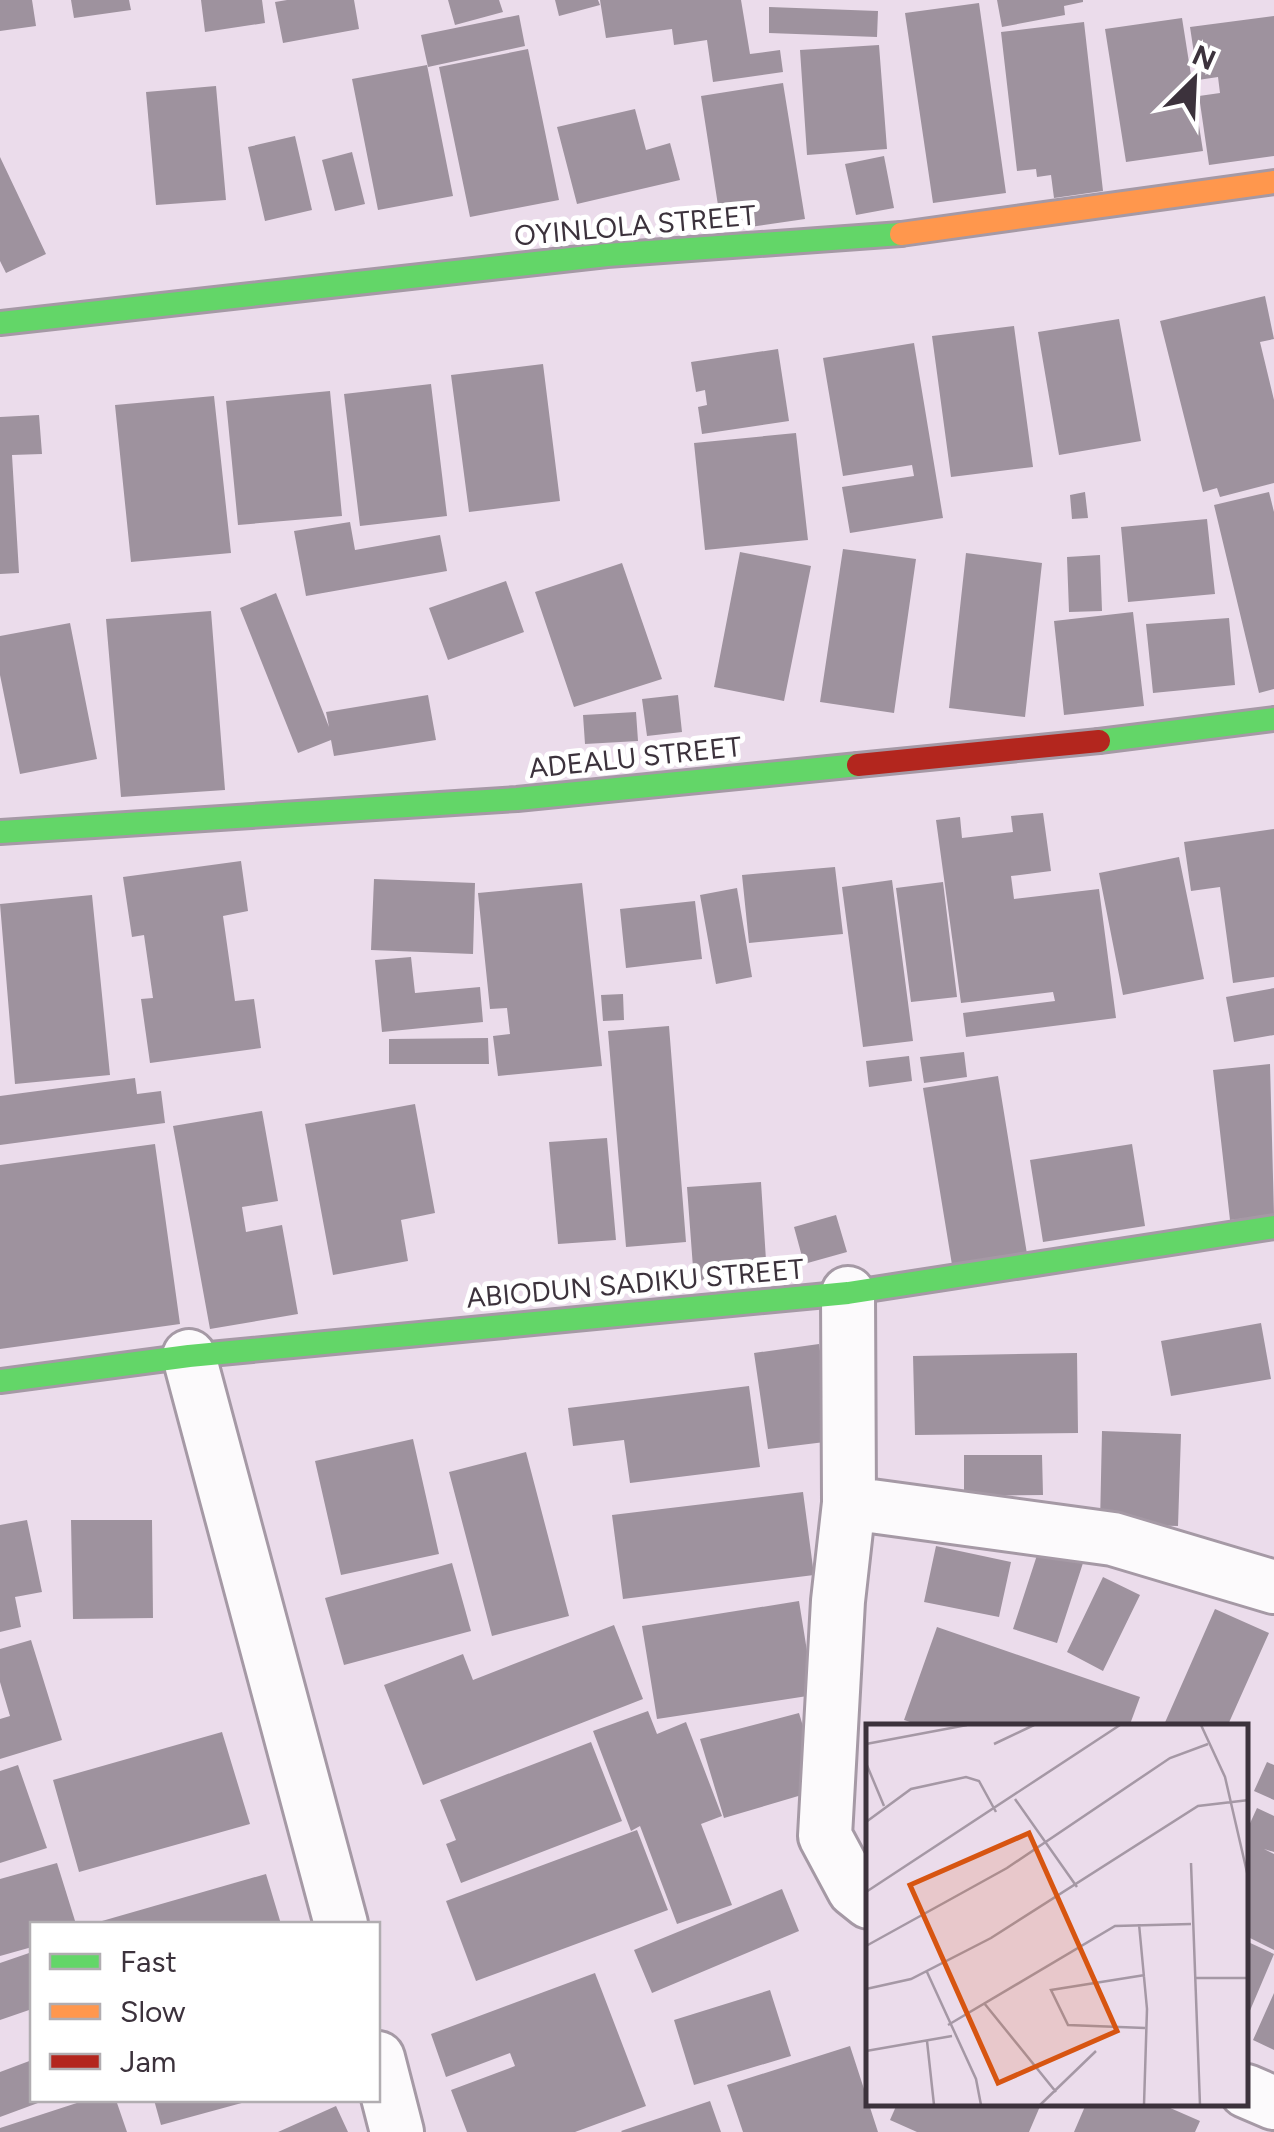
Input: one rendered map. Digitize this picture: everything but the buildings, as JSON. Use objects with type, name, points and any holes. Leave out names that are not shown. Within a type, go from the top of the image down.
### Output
[{"type":"street","name":"OYINLOLA STREET","points":[[0,323],[607,255],[939,231],[1274,182]]},
{"type":"street","name":"ADEALU STREET","points":[[0,832],[517,800],[1203,731],[1274,719]]},
{"type":"street","name":"ABIODUN SADIKU STREET","points":[[0,1381],[189,1356],[848,1293],[1274,1227]]},
{"type":"street","points":[[848,1293],[849,1502],[838,1601],[825,1836],[854,1890],[866,1900]]},
{"type":"street","points":[[189,1356],[341,1922]]},
{"type":"street","points":[[849,1502],[1112,1539],[1274,1587]]},
{"type":"street","points":[[380,2065],[398,2132]]},
{"type":"street","points":[[1249,2092],[1274,2103]]},
{"type":"traffic: fast","points":[[0,323],[607,255],[901,234]]},
{"type":"traffic: fast","points":[[1099,741],[1274,719]]},
{"type":"traffic: fast","points":[[0,832],[517,799],[858,765]]},
{"type":"traffic: fast","points":[[0,1381],[189,1356],[848,1293],[1274,1227]]},
{"type":"traffic: slow","points":[[901,234],[1274,182]]},
{"type":"traffic: jam","points":[[858,765],[1099,741]]}]
